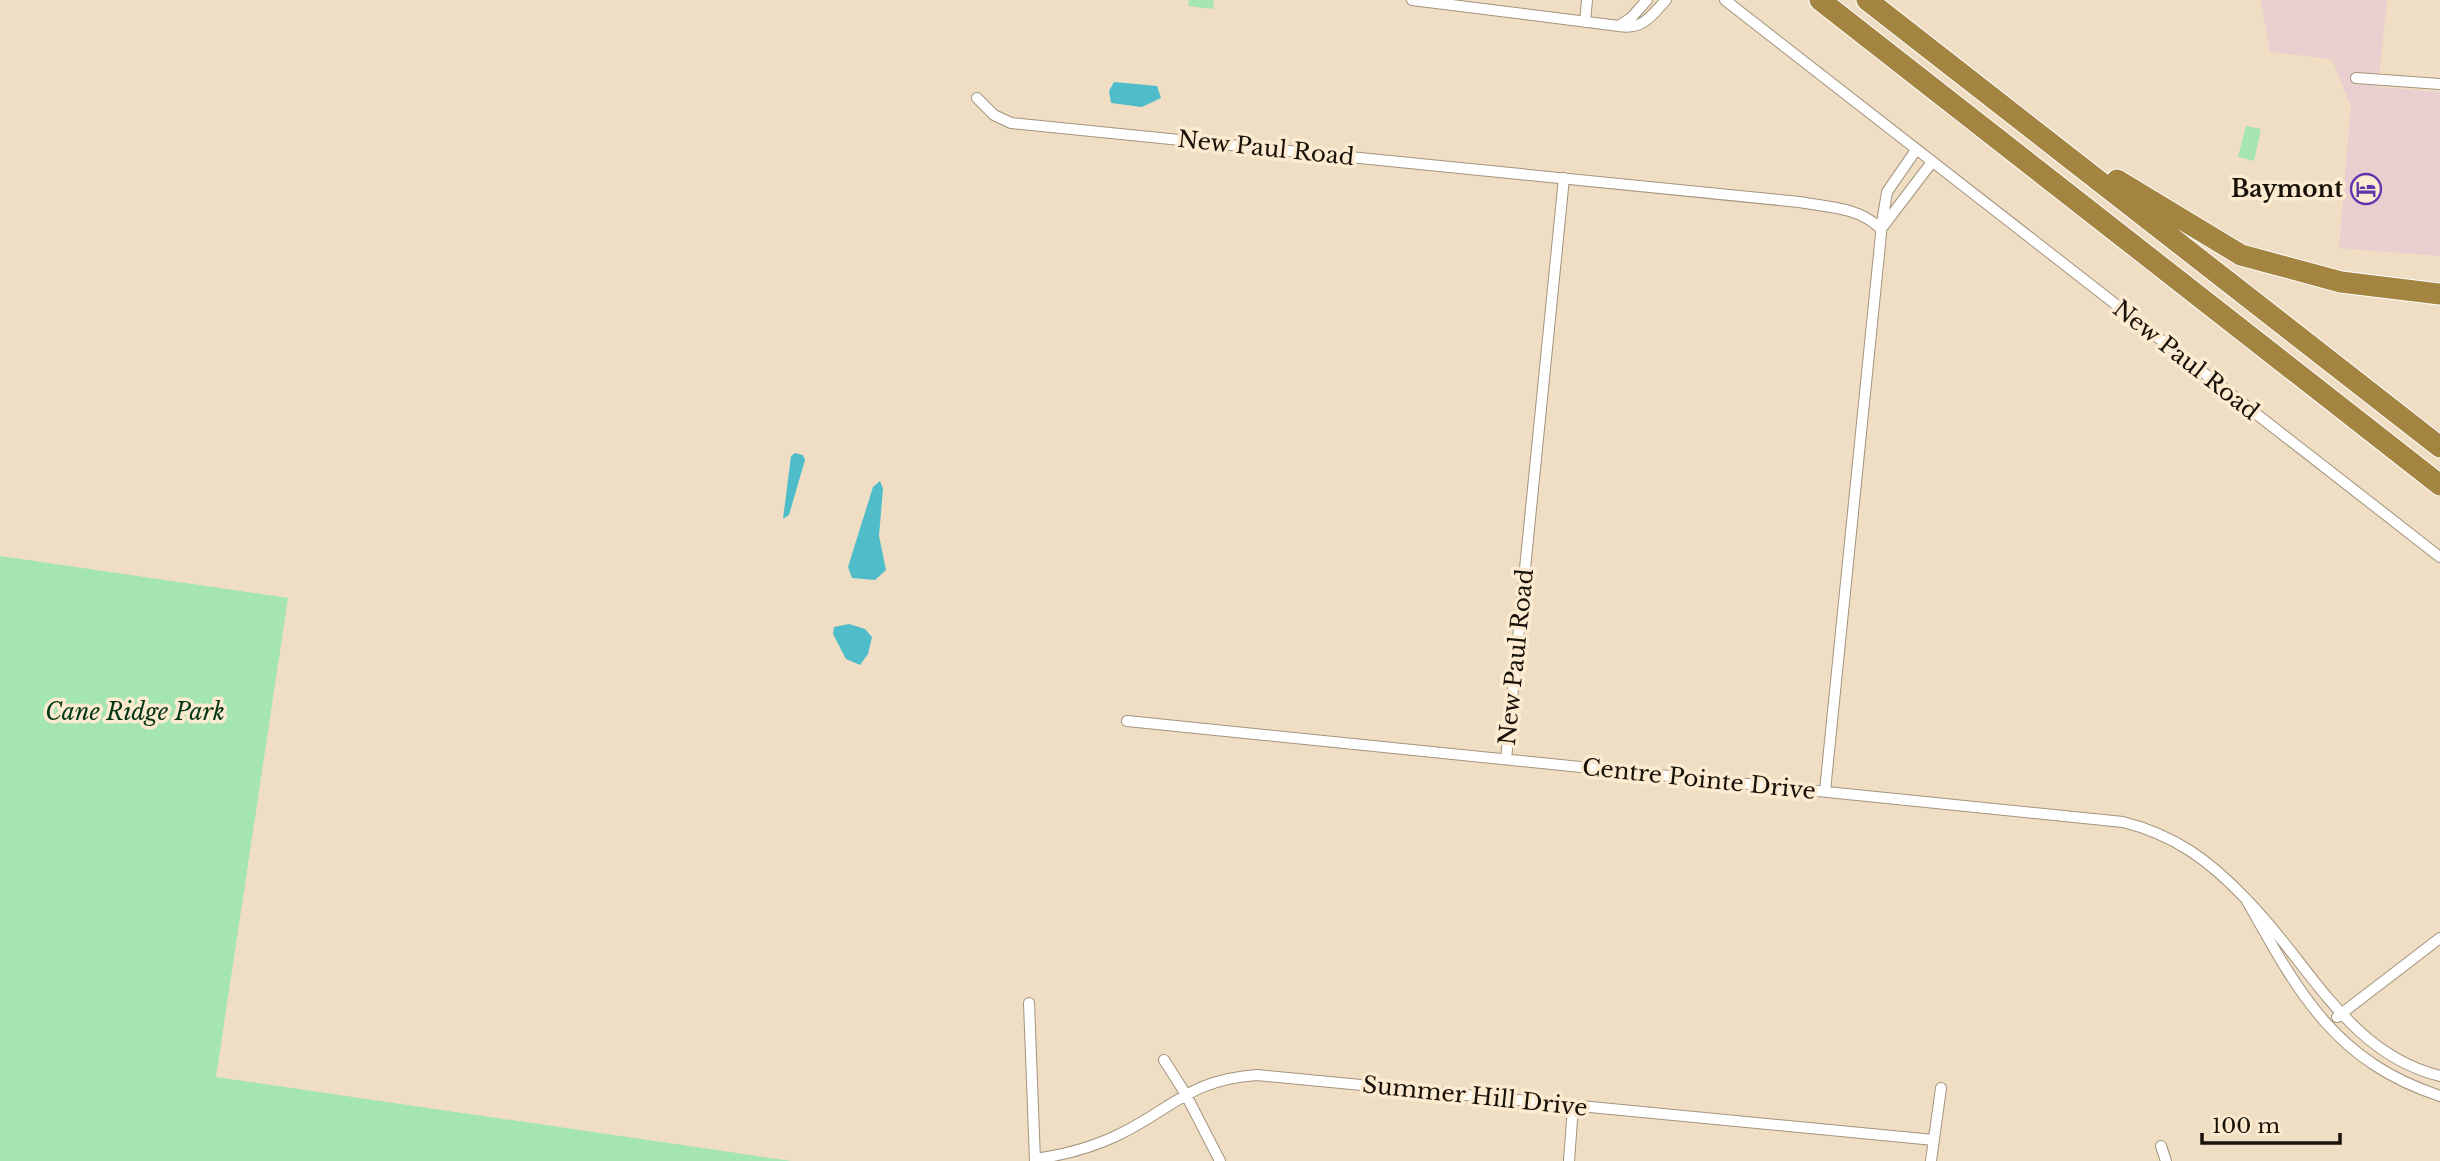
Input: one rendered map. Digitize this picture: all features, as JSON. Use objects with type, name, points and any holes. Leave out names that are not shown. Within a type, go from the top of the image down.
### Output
[{"type":"highway","points":[[1820,0],[2440,485]]},
{"type":"highway","points":[[1867,0],[2440,447]]},
{"type":"highway","points":[[2010,112],[2241,255],[2341,282],[2440,294]]},
{"type":"street","points":[[1412,0],[1635,27],[1644,24],[1664,1]]},
{"type":"street","points":[[1585,22],[1587,0]]},
{"type":"street","points":[[1619,26],[1631,18],[1647,0]]},
{"type":"street","name":"New Paul Road","points":[[1725,0],[2440,557]]},
{"type":"street","points":[[2356,78],[2440,84]]},
{"type":"street","name":"New Paul Road","points":[[977,97],[993,116],[1011,123],[1799,202],[1859,213],[1881,229]]},
{"type":"street","points":[[1825,791],[1881,229],[1887,192],[1916,150]]},
{"type":"street","points":[[1881,229],[1932,162]]},
{"type":"street","name":"New Paul Road","points":[[1506,759],[1564,178]]},
{"type":"street","name":"Centre Pointe Drive","points":[[1127,721],[2136,825],[2164,835],[2197,853],[2287,943],[2340,1014],[2380,1050],[2440,1076]]},
{"type":"street","name":"Centre Pointe Drive","points":[[2246,900],[2284,966],[2327,1025],[2350,1049],[2380,1070],[2440,1096]]},
{"type":"street","points":[[2327,1025],[2440,938]]},
{"type":"street","points":[[1029,1003],[1035,1160]]},
{"type":"street","points":[[1164,1060],[1185,1093],[1220,1161]]},
{"type":"street","name":"Summer Hill Drive","points":[[1035,1160],[1089,1147],[1121,1134],[1185,1093],[1226,1077],[1257,1075],[1934,1140]]},
{"type":"street","points":[[1931,1161],[1941,1088]]},
{"type":"street","points":[[1569,1161],[1573,1106]]},
{"type":"street","points":[[2161,1146],[2166,1161]]},
{"type":"shaded area","points":[[2261,0],[2387,0],[2378,87],[2440,92],[2440,256],[2339,248],[2351,106],[2332,59],[2270,52]]},
{"type":"green space","points":[[1189,0],[1214,0],[1213,9],[1188,6]]},
{"type":"green space","points":[[2246,126],[2261,129],[2254,161],[2238,157]]},
{"type":"green space","name":"Cane Ridge Park","points":[[0,556],[288,598],[216,1077],[792,1161],[0,1161]]},
{"type":"water","points":[[1114,82],[1157,86],[1161,98],[1142,107],[1111,103],[1109,91]]},
{"type":"water","points":[[795,453],[803,455],[805,460],[789,515],[783,519],[791,456]]},
{"type":"water","points":[[880,481],[883,489],[879,536],[886,570],[875,580],[852,578],[848,567],[873,487]]},
{"type":"water","points":[[849,624],[865,629],[872,637],[868,654],[860,665],[846,659],[833,634],[834,627]]},
{"type":"place","name":"Baymont","points":[[2366,189]]}]
